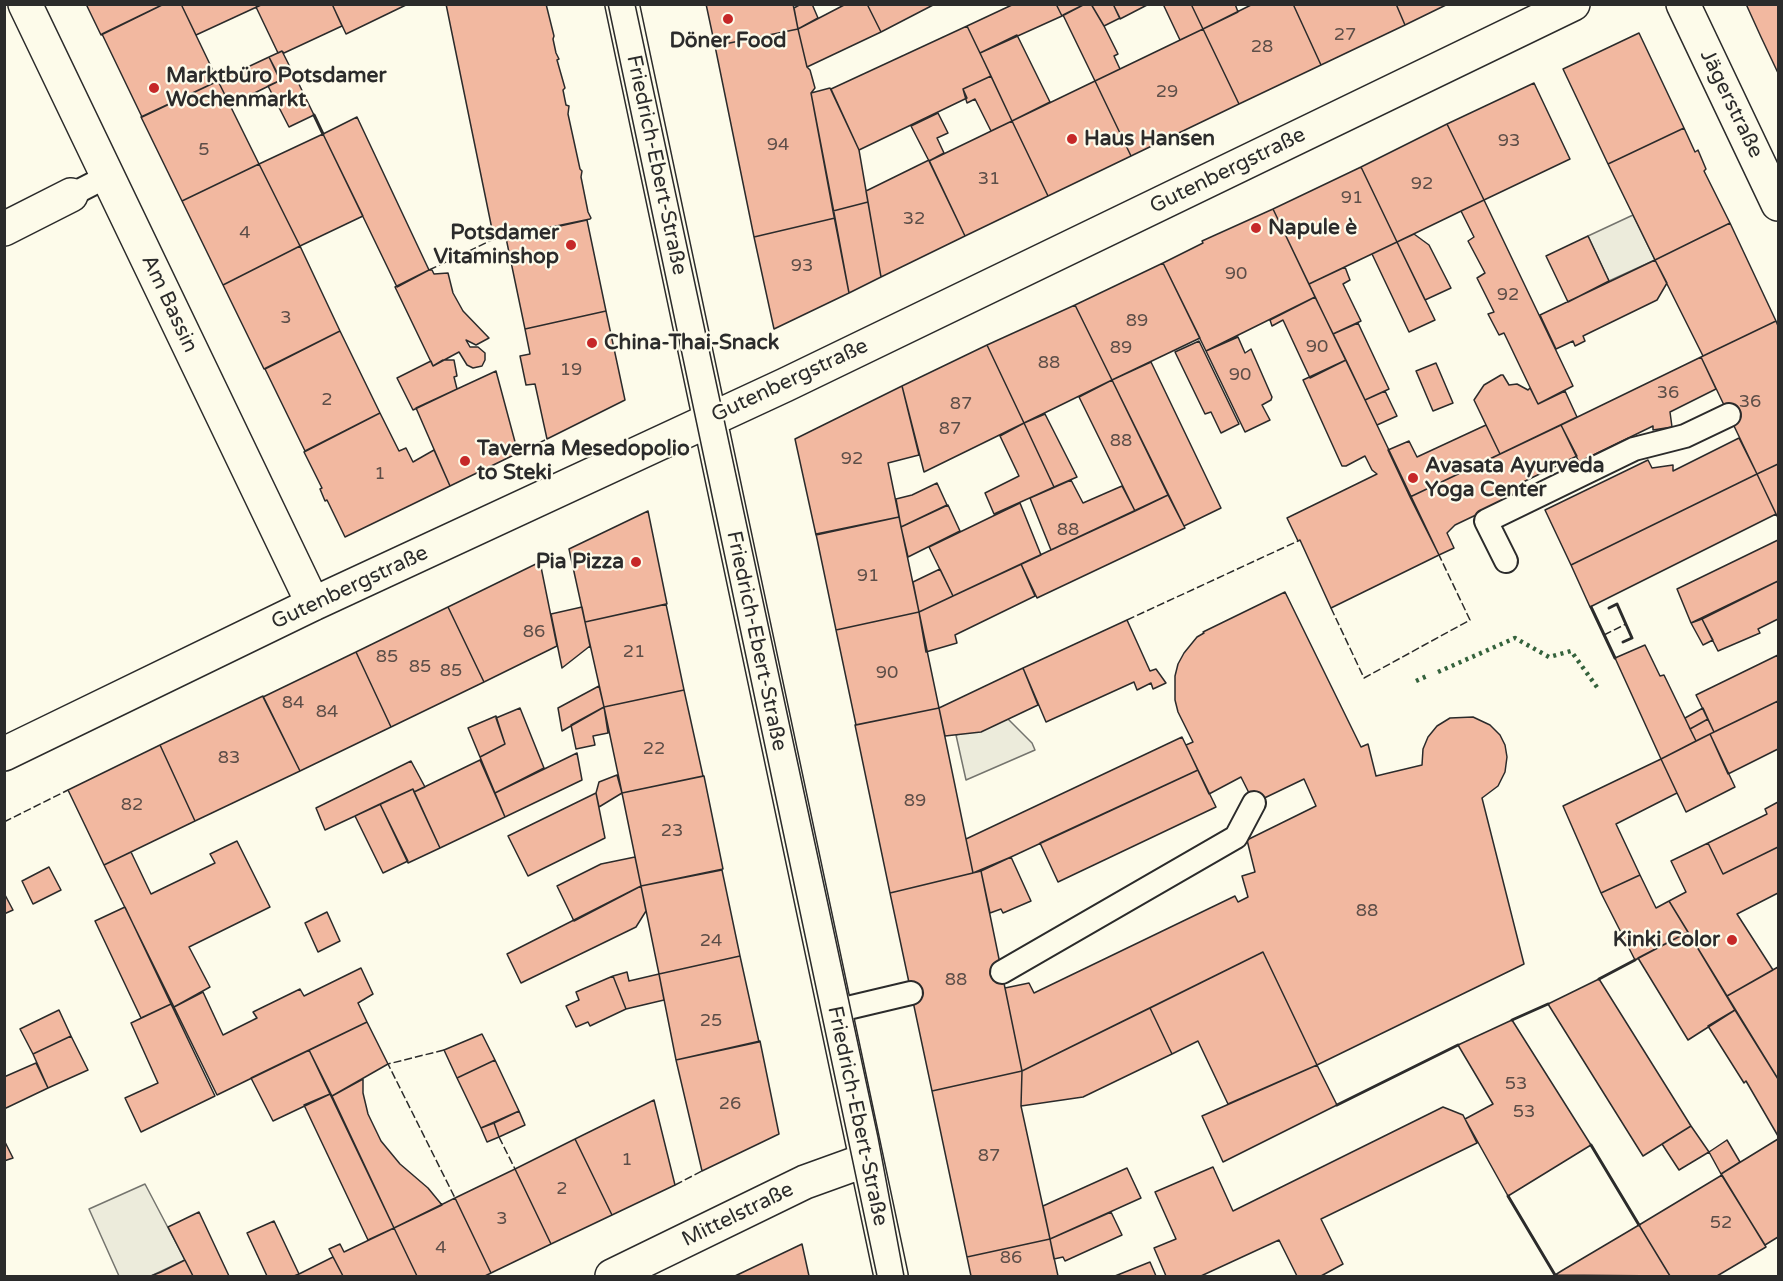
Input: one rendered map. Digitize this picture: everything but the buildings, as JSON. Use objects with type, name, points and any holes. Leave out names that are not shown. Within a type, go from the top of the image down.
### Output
[{"type":"street","name":"Am Bassin","points":[[25,4],[313,604]]},
{"type":"street","name":"Friedrich-Ebert-Straße","points":[[622,4],[891,1276]]},
{"type":"street","name":"Gutenbergstraße","points":[[4,754],[313,604],[710,419],[1573,4]]},
{"type":"street","name":"Jägerstraße","points":[[1683,4],[1779,204]]},
{"type":"street","points":[[4,229],[71,195]]},
{"type":"street","name":"Mittelstraße","points":[[612,1276],[805,1182],[867,1160]]},
{"type":"lane","points":[[71,195],[108,176]]},
{"type":"lane","points":[[1506,561],[1486,521],[1634,449],[1685,436],[1728,415]]},
{"type":"lane","points":[[1002,972],[1236,837],[1254,804]]},
{"type":"lane","points":[[835,1011],[911,993]]},
{"type":"shaded area","points":[[1633,215],[1655,260],[1609,281],[1588,236]]},
{"type":"shaded area","points":[[1008,719],[1032,743],[1035,750],[966,780],[956,735]]},
{"type":"shaded area","points":[[145,1184],[185,1260],[151,1276],[119,1276],[89,1209]]},
{"type":"tram line","points":[[608,4],[877,1276]]},
{"type":"tram line","points":[[635,4],[878,1137],[904,1276]]},
{"type":"hedge","points":[[1438,672],[1515,638],[1549,657],[1571,651],[1599,690]]},
{"type":"hedge","points":[[1416,681],[1427,676]]},
{"type":"fence","points":[[429,270],[494,239]]},
{"type":"fence","points":[[518,453],[547,439]]},
{"type":"fence","points":[[1127,620],[1298,541]]},
{"type":"fence","points":[[1331,608],[1364,678],[1470,620],[1439,555]]},
{"type":"fence","points":[[1604,635],[1626,624]]},
{"type":"fence","points":[[4,822],[68,790]]},
{"type":"fence","points":[[444,1050],[388,1064],[455,1198]]},
{"type":"fence","points":[[499,1137],[515,1169]]},
{"type":"fence","points":[[675,1185],[702,1171]]},
{"type":"wall","points":[[314,115],[323,134]]},
{"type":"wall","points":[[1609,608],[1617,604],[1632,638],[1623,642]]},
{"type":"wall","points":[[1591,607],[1615,658]]},
{"type":"wall","points":[[1599,979],[1635,960]]},
{"type":"wall","points":[[1512,1020],[1548,1004]]},
{"type":"wall","points":[[1337,1105],[1458,1045]]},
{"type":"wall","points":[[1591,1145],[1639,1225]]},
{"type":"wall","points":[[1508,1196],[1555,1275]]},
{"type":"place","name":"Döner Food","points":[[728,19]]},
{"type":"place","name":"Marktbüro Potsdamer Wochenmarkt","points":[[154,88]]},
{"type":"place","name":"Haus Hansen","points":[[1072,139]]},
{"type":"place","name":"Napule è","points":[[1256,228]]},
{"type":"place","name":"Potsdamer Vitaminshop","points":[[571,245]]},
{"type":"place","name":"China-Thai-Snack","points":[[592,343]]},
{"type":"place","name":"Taverna Mesedopolio to Steki","points":[[465,461]]},
{"type":"place","name":"Avasata Ayurveda Yoga Center","points":[[1413,478]]},
{"type":"place","name":"Pia Pizza","points":[[636,562]]},
{"type":"place","name":"Kinki Color","points":[[1732,940]]}]
